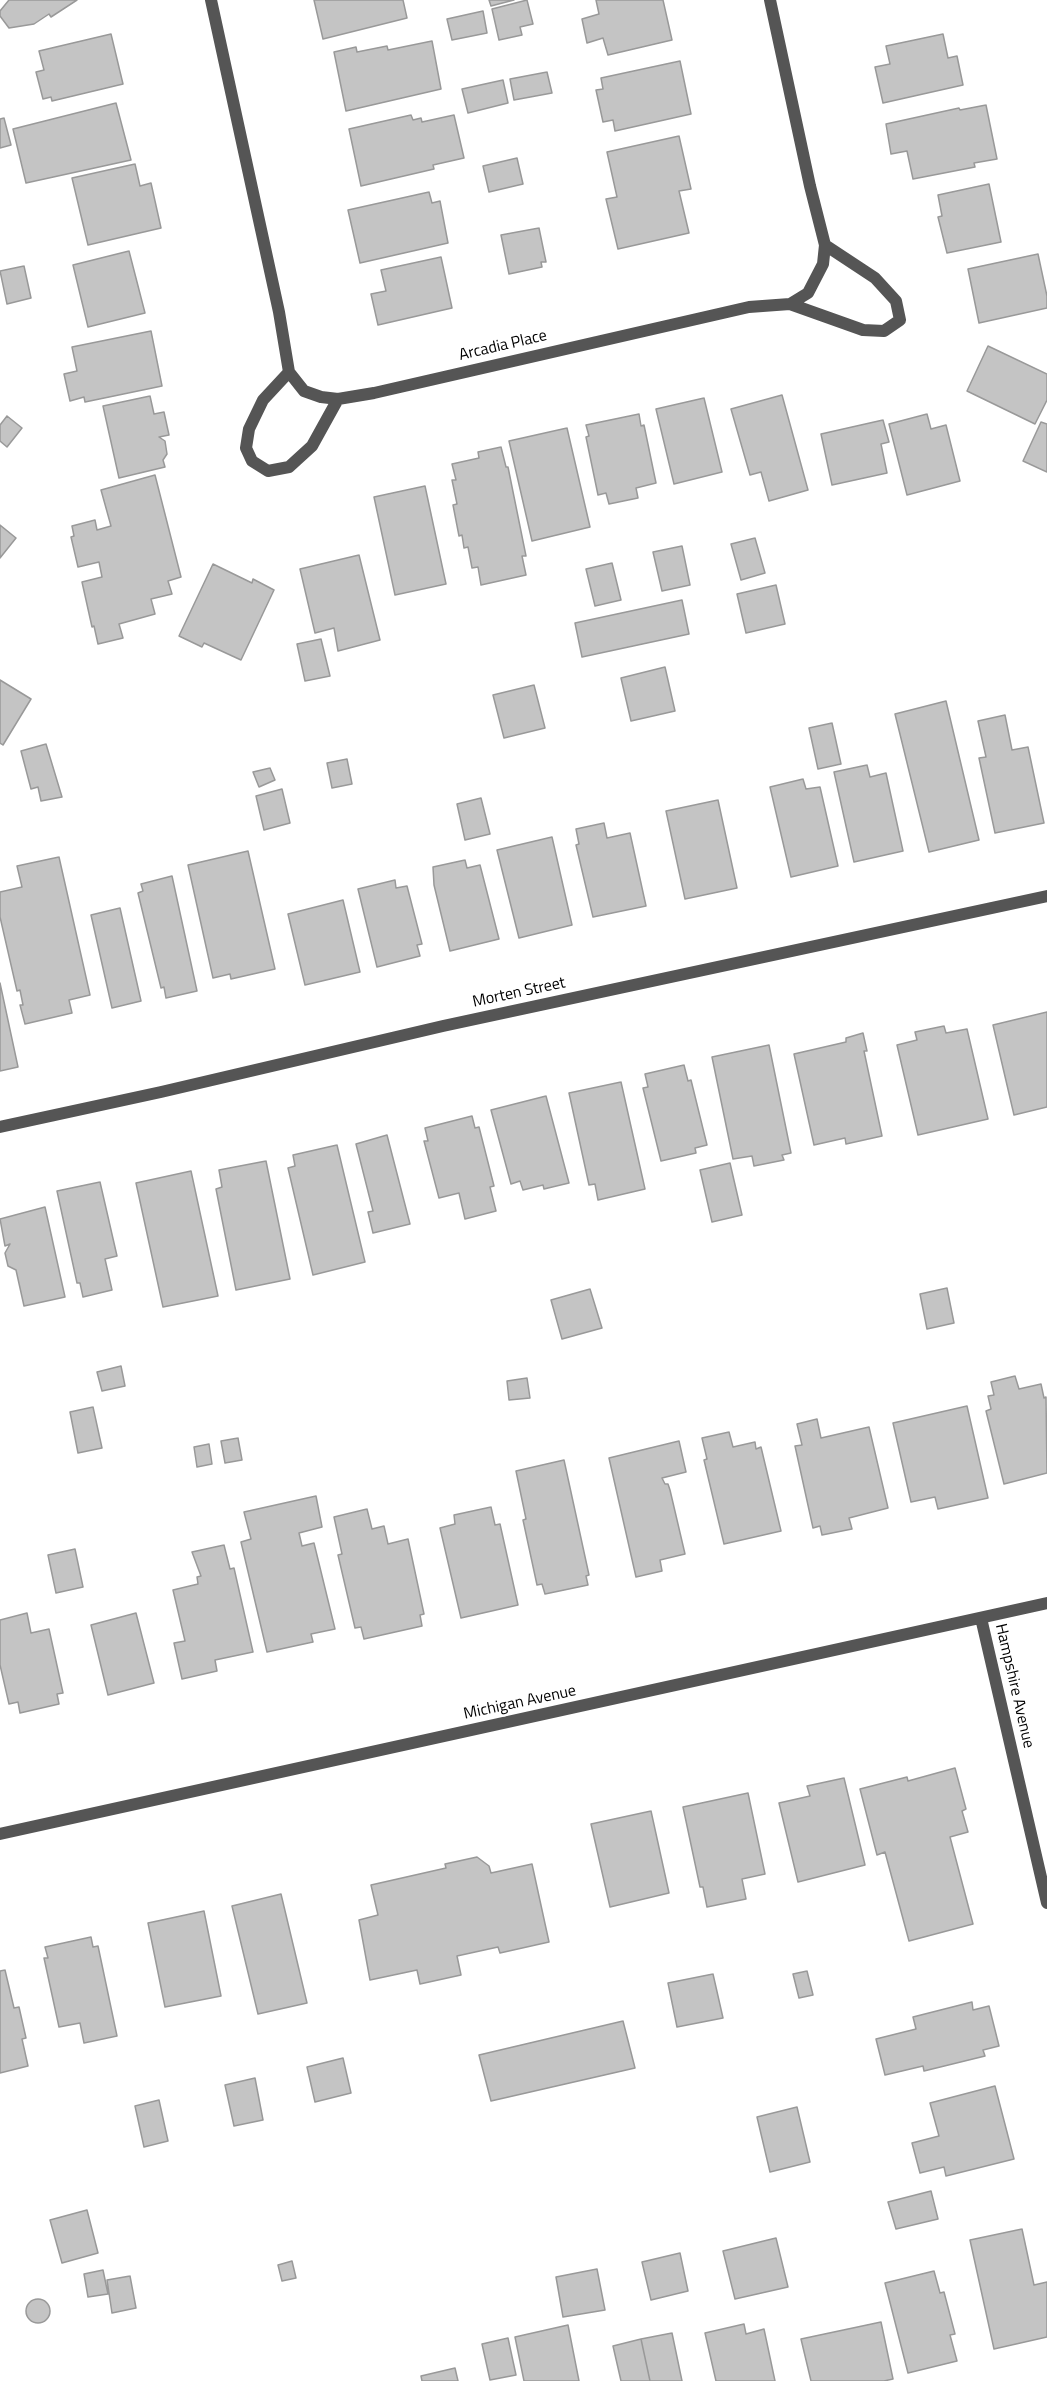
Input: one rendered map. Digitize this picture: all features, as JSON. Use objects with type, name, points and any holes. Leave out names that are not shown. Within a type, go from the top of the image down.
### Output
[{"type":"street","points":[[211,0],[279,312],[289,372],[263,400],[249,429],[246,448],[252,461],[268,471],[289,466],[312,446],[338,399]]},
{"type":"street","points":[[770,0],[825,245],[823,264],[817,279],[808,293],[790,304]]},
{"type":"street","points":[[790,304],[863,330],[884,332],[900,320],[896,300],[875,278],[825,245]]},
{"type":"street","name":"Arcadia Place","points":[[289,372],[304,391],[321,397],[338,399],[374,393],[749,307],[790,304]]},
{"type":"street","name":"Morten Street","points":[[0,1127],[443,1026],[1047,896]]},
{"type":"street","name":"Michigan Avenue","points":[[0,1834],[1047,1603]]},
{"type":"street","name":"Hampshire Avenue","points":[[981,1618],[1047,1903]]},
{"type":"building","points":[[9,0],[77,0],[51,17],[49,14],[34,24],[9,28],[0,16],[0,11]]},
{"type":"building","points":[[314,0],[403,0],[407,18],[323,39]]},
{"type":"building","points":[[489,0],[514,0],[491,6]]},
{"type":"building","points":[[527,0],[533,24],[520,27],[522,35],[499,40],[492,9]]},
{"type":"building","points":[[596,0],[663,0],[672,40],[608,55],[603,38],[587,43],[582,19],[599,14]]},
{"type":"building","points":[[483,11],[487,33],[452,40],[447,19]]},
{"type":"building","points":[[111,34],[123,84],[52,101],[51,97],[43,99],[36,72],[44,70],[39,51]]},
{"type":"building","points":[[943,34],[948,58],[957,56],[963,85],[883,103],[875,67],[890,64],[886,46]]},
{"type":"building","points":[[432,41],[441,89],[346,111],[334,52],[356,47],[357,52],[387,46],[388,50]]},
{"type":"building","points":[[680,61],[691,114],[615,131],[613,120],[603,122],[596,90],[603,89],[601,78]]},
{"type":"building","points":[[547,72],[552,93],[514,100],[510,79]]},
{"type":"building","points":[[503,80],[508,103],[468,113],[462,89]]},
{"type":"building","points":[[116,103],[131,160],[26,183],[13,129]]},
{"type":"building","points":[[986,105],[997,159],[974,163],[975,167],[913,179],[907,151],[891,154],[886,124],[959,108],[960,110]]},
{"type":"building","points":[[411,115],[413,120],[421,118],[422,122],[454,115],[464,158],[433,165],[434,169],[361,186],[349,129]]},
{"type":"building","points":[[4,118],[11,145],[0,148],[0,119]]},
{"type":"building","points":[[679,136],[691,189],[679,191],[689,233],[618,249],[606,199],[617,197],[607,152]]},
{"type":"building","points":[[517,158],[523,184],[489,192],[483,166]]},
{"type":"building","points":[[135,164],[140,186],[151,183],[161,228],[88,245],[72,178]]},
{"type":"building","points":[[989,184],[1001,242],[947,253],[938,217],[942,216],[938,195]]},
{"type":"building","points":[[429,192],[432,203],[440,201],[448,243],[360,263],[348,210]]},
{"type":"building","points":[[539,228],[546,262],[541,262],[542,267],[509,274],[501,235]]},
{"type":"building","points":[[129,251],[145,313],[88,327],[73,265]]},
{"type":"building","points":[[1038,254],[1047,296],[1047,308],[979,323],[968,269]]},
{"type":"building","points":[[441,257],[452,308],[378,325],[371,294],[386,291],[381,270]]},
{"type":"building","points":[[24,266],[31,298],[7,304],[0,271]]},
{"type":"building","points":[[151,331],[162,386],[85,402],[84,397],[70,401],[64,374],[77,371],[72,347]]},
{"type":"building","points":[[988,346],[1047,374],[1047,400],[1035,424],[967,391]]},
{"type":"building","points":[[782,395],[808,490],[769,501],[761,472],[750,475],[731,409]]},
{"type":"building","points":[[150,396],[154,414],[164,412],[169,435],[159,437],[165,441],[167,454],[163,460],[165,467],[119,478],[103,406]]},
{"type":"building","points":[[704,398],[722,472],[674,484],[656,409]]},
{"type":"building","points":[[639,414],[641,426],[644,425],[656,483],[636,488],[638,498],[609,504],[606,493],[598,495],[586,437],[589,436],[586,425]]},
{"type":"building","points":[[927,414],[931,429],[946,425],[960,481],[907,495],[889,424]]},
{"type":"building","points":[[7,416],[22,428],[7,447],[0,441],[0,425]]},
{"type":"building","points":[[883,420],[889,442],[881,444],[887,473],[832,485],[821,434]]},
{"type":"building","points":[[1041,422],[1047,424],[1047,472],[1023,461]]},
{"type":"building","points":[[567,428],[590,527],[532,541],[509,441]]},
{"type":"building","points":[[501,447],[506,467],[508,467],[526,556],[522,556],[526,575],[481,585],[478,567],[472,568],[468,547],[464,548],[462,535],[459,536],[453,505],[457,504],[452,480],[456,480],[452,464],[479,458],[478,452]]},
{"type":"building","points":[[155,475],[181,577],[168,581],[172,594],[151,599],[155,614],[119,624],[123,638],[98,644],[82,582],[102,577],[99,562],[78,567],[71,537],[74,536],[72,526],[95,520],[97,530],[111,526],[101,490]]},
{"type":"building","points":[[425,486],[446,584],[395,595],[374,497]]},
{"type":"building","points":[[0,525],[16,538],[0,558]]},
{"type":"building","points":[[755,538],[765,573],[741,580],[731,544]]},
{"type":"building","points":[[682,546],[690,585],[662,591],[653,552]]},
{"type":"building","points":[[359,555],[380,640],[338,651],[334,628],[315,633],[300,569]]},
{"type":"building","points":[[612,563],[621,600],[595,606],[586,569]]},
{"type":"building","points":[[213,564],[252,583],[253,579],[274,590],[241,660],[204,643],[202,647],[179,636]]},
{"type":"building","points":[[776,585],[785,624],[746,633],[737,594]]},
{"type":"building","points":[[682,600],[689,634],[582,657],[575,623]]},
{"type":"building","points":[[321,639],[330,676],[305,681],[297,644]]},
{"type":"building","points":[[665,667],[675,711],[631,721],[621,678]]},
{"type":"building","points":[[0,680],[31,699],[3,745],[0,743]]},
{"type":"building","points":[[534,685],[545,728],[504,738],[493,695]]},
{"type":"building","points":[[946,701],[979,840],[929,852],[895,714]]},
{"type":"building","points":[[1005,715],[1012,750],[1028,747],[1044,823],[995,833],[979,758],[986,757],[978,721]]},
{"type":"building","points":[[832,723],[841,764],[818,769],[809,728]]},
{"type":"building","points":[[46,744],[62,797],[41,801],[38,787],[31,789],[21,751]]},
{"type":"building","points":[[347,759],[352,784],[332,788],[327,763]]},
{"type":"building","points":[[867,765],[870,777],[886,773],[903,851],[854,862],[834,772]]},
{"type":"building","points":[[270,768],[275,780],[259,787],[253,772]]},
{"type":"building","points":[[803,779],[806,789],[820,787],[838,866],[791,877],[770,787]]},
{"type":"building","points":[[282,789],[290,823],[264,830],[256,796]]},
{"type":"building","points":[[481,798],[490,834],[465,840],[457,804]]},
{"type":"building","points":[[718,800],[737,888],[685,899],[666,811]]},
{"type":"building","points":[[604,823],[607,838],[630,833],[646,906],[593,917],[576,845],[579,844],[576,829]]},
{"type":"building","points":[[552,837],[572,925],[519,938],[497,850]]},
{"type":"building","points":[[248,851],[275,969],[231,979],[230,974],[213,978],[188,865]]},
{"type":"building","points":[[59,857],[90,995],[69,1000],[72,1013],[25,1024],[20,1005],[23,1005],[20,990],[17,991],[0,917],[0,892],[22,887],[17,866]]},
{"type":"building","points":[[465,860],[467,868],[480,865],[499,939],[450,951],[434,885],[433,867]]},
{"type":"building","points":[[172,876],[197,991],[166,998],[164,987],[161,988],[138,893],[143,891],[141,884]]},
{"type":"building","points":[[395,880],[396,888],[407,886],[422,944],[417,945],[420,956],[377,967],[358,889]]},
{"type":"building","points":[[343,900],[360,972],[305,985],[288,914]]},
{"type":"building","points":[[120,908],[141,1001],[112,1008],[91,915]]},
{"type":"building","points":[[0,983],[18,1067],[0,1071]]},
{"type":"building","points":[[1047,1012],[1047,1107],[1014,1115],[993,1025]]},
{"type":"building","points":[[944,1026],[946,1033],[967,1029],[988,1119],[918,1135],[897,1045],[917,1040],[915,1032]]},
{"type":"building","points":[[863,1033],[867,1051],[864,1051],[882,1136],[846,1144],[845,1138],[814,1145],[794,1054],[846,1042],[846,1038]]},
{"type":"building","points":[[769,1045],[791,1153],[782,1155],[784,1160],[754,1166],[752,1156],[733,1159],[712,1057]]},
{"type":"building","points":[[684,1065],[688,1081],[691,1080],[707,1145],[695,1148],[696,1153],[661,1161],[643,1088],[648,1087],[645,1074]]},
{"type":"building","points":[[621,1082],[645,1189],[598,1200],[595,1184],[589,1185],[569,1093]]},
{"type":"building","points":[[546,1096],[569,1183],[544,1189],[543,1185],[523,1190],[520,1181],[511,1184],[491,1110]]},
{"type":"building","points":[[472,1116],[475,1128],[479,1127],[494,1186],[490,1187],[496,1211],[465,1219],[459,1193],[439,1198],[424,1141],[428,1141],[425,1128]]},
{"type":"building","points":[[387,1135],[410,1224],[373,1233],[368,1212],[373,1211],[356,1144]]},
{"type":"building","points":[[337,1145],[365,1262],[313,1275],[288,1168],[295,1166],[293,1155]]},
{"type":"building","points":[[266,1161],[290,1279],[236,1290],[216,1189],[222,1187],[219,1170]]},
{"type":"building","points":[[730,1163],[742,1215],[712,1222],[700,1170]]},
{"type":"building","points":[[191,1171],[218,1296],[163,1307],[136,1183]]},
{"type":"building","points":[[100,1182],[117,1256],[105,1259],[112,1290],[83,1297],[80,1283],[77,1283],[57,1191]]},
{"type":"building","points":[[45,1207],[65,1297],[24,1306],[16,1270],[8,1266],[5,1253],[10,1244],[5,1246],[0,1219]]},
{"type":"building","points":[[947,1288],[954,1323],[927,1329],[920,1294]]},
{"type":"building","points":[[590,1289],[602,1328],[562,1339],[551,1300]]},
{"type":"building","points":[[121,1366],[125,1386],[102,1391],[97,1372]]},
{"type":"building","points":[[1015,1376],[1019,1389],[1041,1384],[1044,1398],[1046,1397],[1047,1473],[1004,1484],[986,1411],[991,1409],[988,1396],[994,1395],[991,1382]]},
{"type":"building","points":[[527,1378],[530,1398],[509,1400],[507,1381]]},
{"type":"building","points":[[967,1406],[988,1498],[938,1509],[935,1497],[911,1502],[893,1423]]},
{"type":"building","points":[[93,1407],[102,1448],[78,1453],[70,1412]]},
{"type":"building","points":[[817,1419],[821,1438],[869,1427],[888,1508],[849,1518],[852,1529],[822,1535],[820,1526],[813,1528],[795,1446],[802,1445],[797,1424]]},
{"type":"building","points":[[729,1432],[733,1447],[755,1442],[756,1449],[761,1447],[781,1531],[724,1544],[704,1460],[707,1459],[702,1438]]},
{"type":"building","points":[[238,1438],[242,1460],[225,1463],[221,1441]]},
{"type":"building","points":[[679,1441],[686,1472],[662,1478],[670,1490],[685,1554],[660,1560],[662,1571],[636,1577],[609,1458]]},
{"type":"building","points":[[209,1444],[212,1464],[197,1467],[194,1447]]},
{"type":"building","points":[[564,1460],[589,1575],[586,1576],[588,1585],[545,1594],[542,1584],[537,1585],[523,1520],[526,1519],[516,1471]]},
{"type":"building","points":[[316,1496],[322,1527],[299,1533],[302,1546],[314,1543],[335,1629],[311,1634],[313,1642],[267,1652],[241,1542],[251,1539],[244,1512]]},
{"type":"building","points":[[491,1507],[495,1525],[500,1524],[518,1605],[461,1618],[440,1528],[455,1524],[454,1515]]},
{"type":"building","points":[[367,1509],[372,1529],[384,1526],[388,1544],[408,1539],[424,1614],[420,1615],[422,1626],[364,1639],[361,1627],[355,1628],[338,1555],[342,1554],[334,1517]]},
{"type":"building","points":[[224,1545],[230,1569],[234,1568],[253,1652],[215,1660],[217,1671],[182,1679],[174,1643],[185,1641],[173,1590],[198,1584],[197,1577],[201,1576],[192,1552]]},
{"type":"building","points":[[75,1549],[83,1587],[56,1593],[48,1555]]},
{"type":"building","points":[[27,1613],[31,1633],[49,1629],[63,1693],[57,1694],[59,1704],[20,1713],[18,1702],[9,1704],[0,1665],[0,1620]]},
{"type":"building","points":[[136,1613],[154,1683],[108,1695],[91,1625]]},
{"type":"building","points":[[955,1768],[966,1809],[962,1811],[968,1832],[950,1837],[973,1924],[909,1941],[885,1852],[877,1855],[860,1789],[907,1777],[908,1781]]},
{"type":"building","points":[[844,1778],[865,1865],[798,1882],[779,1803],[810,1796],[807,1786]]},
{"type":"building","points":[[748,1793],[765,1874],[742,1879],[746,1899],[707,1907],[703,1887],[700,1887],[683,1807]]},
{"type":"building","points":[[651,1811],[669,1893],[610,1907],[591,1824]]},
{"type":"building","points":[[477,1857],[489,1866],[491,1873],[532,1864],[549,1942],[500,1953],[498,1947],[457,1956],[461,1975],[420,1984],[417,1970],[370,1980],[359,1920],[378,1915],[371,1885],[446,1868],[445,1864]]},
{"type":"building","points":[[281,1894],[307,2003],[258,2014],[232,1906]]},
{"type":"building","points":[[204,1911],[221,1996],[165,2007],[148,1923]]},
{"type":"building","points":[[91,1937],[93,1947],[98,1946],[117,2036],[84,2043],[80,2023],[59,2027],[44,1958],[48,1958],[45,1947]]},
{"type":"building","points":[[5,1970],[14,2008],[19,2007],[26,2038],[22,2039],[28,2066],[0,2073],[0,1971]]},
{"type":"building","points":[[807,1971],[813,1995],[799,1998],[793,1974]]},
{"type":"building","points":[[713,1974],[723,2018],[677,2027],[668,1983]]},
{"type":"building","points":[[972,2002],[973,2010],[989,2006],[999,2046],[983,2050],[985,2056],[924,2071],[923,2066],[885,2075],[876,2039],[916,2029],[913,2017]]},
{"type":"building","points":[[623,2021],[635,2068],[491,2101],[479,2055]]},
{"type":"building","points":[[343,2058],[351,2093],[315,2102],[307,2067]]},
{"type":"building","points":[[255,2078],[263,2120],[234,2126],[225,2085]]},
{"type":"building","points":[[995,2086],[1014,2159],[946,2176],[944,2167],[920,2173],[912,2143],[939,2136],[930,2103]]},
{"type":"building","points":[[159,2100],[168,2141],[144,2147],[135,2106]]},
{"type":"building","points":[[797,2107],[810,2162],[770,2172],[757,2117]]},
{"type":"building","points":[[931,2191],[938,2219],[896,2229],[888,2202]]},
{"type":"building","points":[[87,2210],[98,2253],[62,2263],[50,2220]]},
{"type":"building","points":[[1022,2229],[1034,2285],[1047,2282],[1047,2337],[994,2349],[970,2240]]},
{"type":"building","points":[[776,2238],[788,2287],[735,2299],[723,2251]]},
{"type":"building","points":[[680,2253],[688,2291],[651,2300],[642,2262]]},
{"type":"building","points":[[292,2261],[296,2278],[282,2281],[278,2265]]},
{"type":"building","points":[[597,2269],[605,2310],[563,2317],[556,2277]]},
{"type":"building","points":[[103,2270],[108,2294],[88,2297],[84,2274]]},
{"type":"building","points":[[934,2271],[940,2293],[944,2292],[955,2334],[950,2335],[957,2361],[908,2373],[885,2283]]},
{"type":"building","points":[[130,2276],[136,2308],[112,2313],[107,2280]]},
{"type":"building","points":[[38,2299],[47,2302],[50,2311],[47,2320],[38,2323],[29,2320],[26,2311],[29,2302]]},
{"type":"building","points":[[881,2322],[893,2379],[811,2381],[801,2339]]},
{"type":"building","points":[[744,2324],[746,2334],[764,2329],[775,2381],[716,2381],[705,2333]]},
{"type":"building","points":[[568,2325],[579,2381],[524,2381],[515,2337]]},
{"type":"building","points":[[672,2333],[682,2381],[650,2381],[641,2339]]},
{"type":"building","points":[[508,2338],[516,2375],[490,2380],[482,2344]]},
{"type":"building","points":[[641,2339],[650,2381],[621,2381],[613,2346]]},
{"type":"building","points":[[455,2368],[458,2381],[422,2381],[421,2376]]}]
